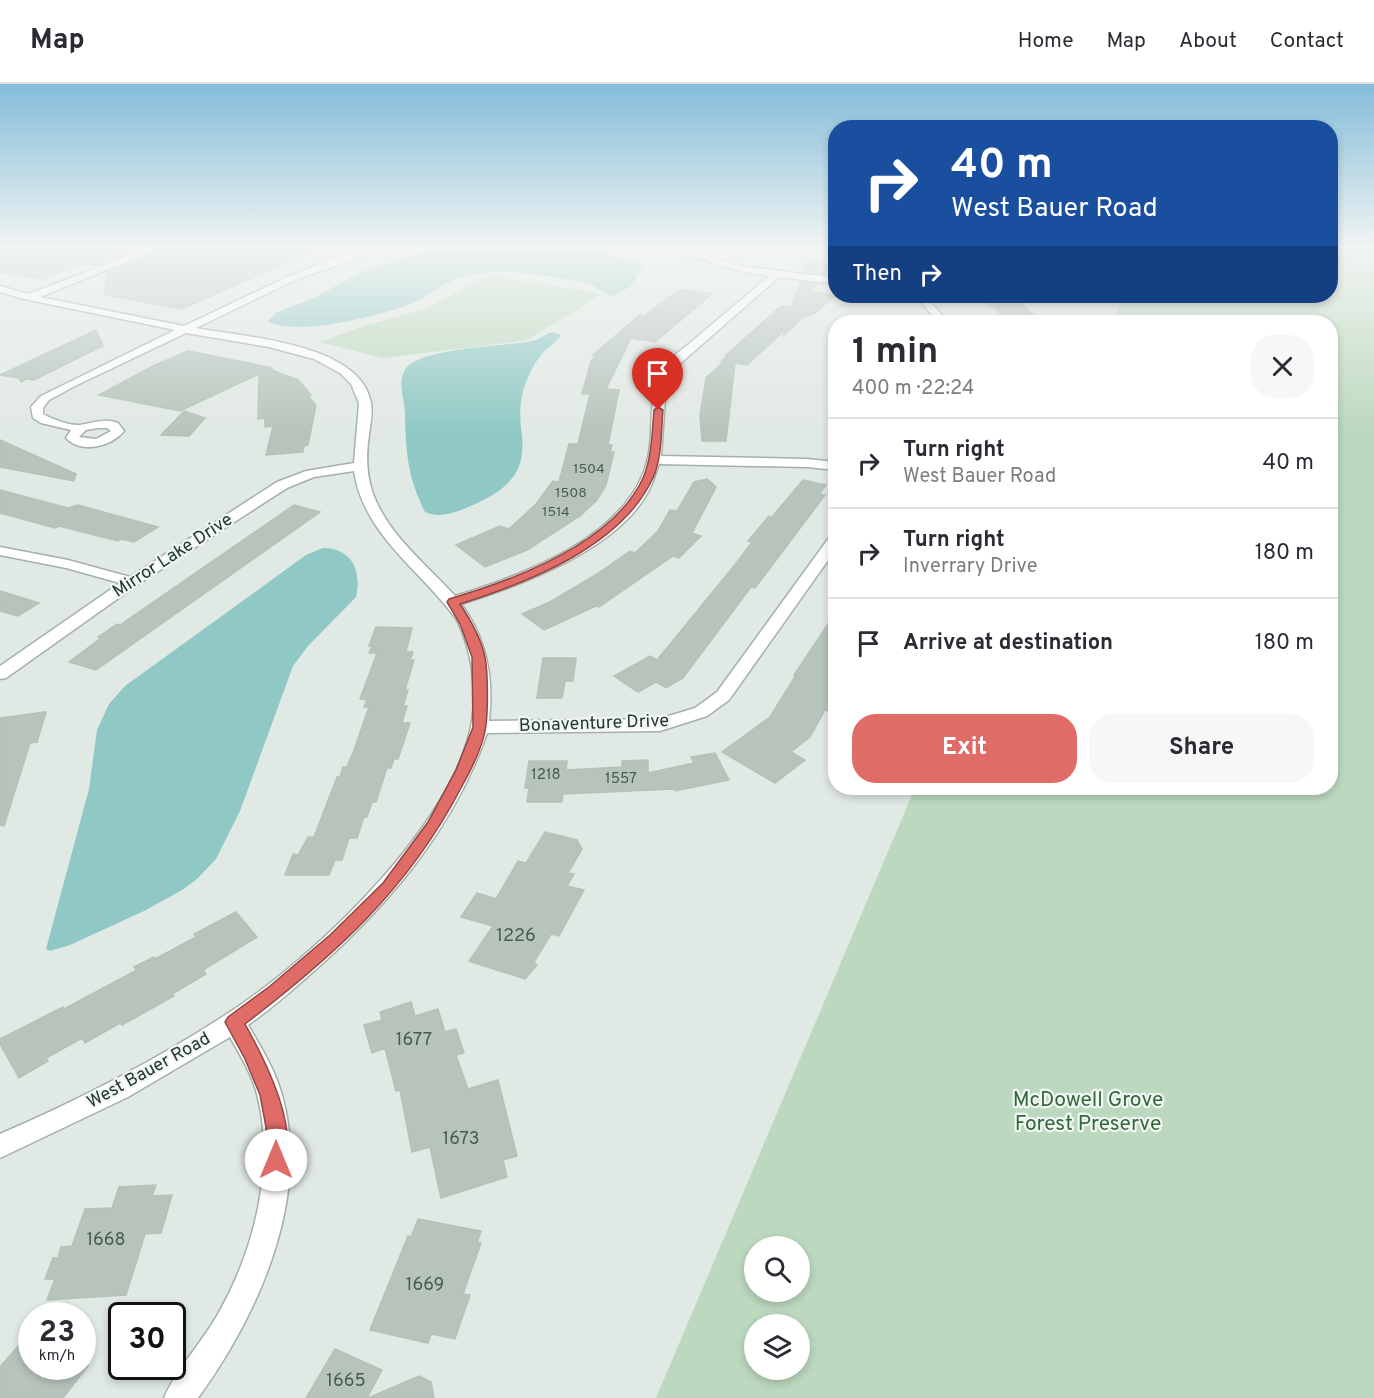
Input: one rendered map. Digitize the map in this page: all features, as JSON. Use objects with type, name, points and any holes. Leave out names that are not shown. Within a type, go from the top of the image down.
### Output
[{"type":"street","name":"West Bauer Road","points":[[0,1146],[70,1115],[139,1080],[234,1022],[276,991],[336,940],[389,887],[434,825],[463,770],[480,727],[479,657],[466,624],[453,602],[407,556],[384,529],[370,504],[360,466],[367,404],[361,388],[343,370],[317,357],[280,347],[90,309]]},
{"type":"street","points":[[79,429],[40,417],[37,407],[63,388],[226,309]]},
{"type":"street","points":[[453,602],[524,577],[586,544],[621,516],[638,497],[654,460],[661,386],[670,366],[736,309]]},
{"type":"street","points":[[654,460],[828,465]]},
{"type":"street","name":"Mirror Lake Drive","points":[[0,674],[132,582],[282,485],[311,474],[360,466]]},
{"type":"street","name":"Bonaventure Drive","points":[[480,727],[660,725],[701,712],[723,696],[828,549]]},
{"type":"street","points":[[0,551],[68,564],[132,582]]},
{"type":"street","points":[[179,1398],[214,1349],[243,1294],[267,1227],[276,1176],[276,1127],[270,1095],[234,1022]]},
{"type":"green space","points":[[423,309],[577,309],[527,340],[383,358],[320,342],[363,326]]},
{"type":"green space","name":"McDowell Grove Forest Preserve","points":[[1118,309],[1374,309],[1374,1398],[656,1398],[912,795],[1338,795],[1338,315],[1115,315]]},
{"type":"water","points":[[284,309],[395,309],[343,322],[299,327],[281,326],[268,321],[277,312]]},
{"type":"water","points":[[552,332],[561,335],[536,362],[523,391],[520,414],[521,461],[511,480],[495,494],[461,510],[443,515],[425,512],[414,487],[409,464],[401,386],[405,370],[426,357],[462,349],[531,341]]},
{"type":"water","points":[[323,548],[341,552],[353,563],[357,578],[356,597],[308,646],[293,666],[240,811],[216,859],[197,879],[182,890],[144,911],[70,945],[50,951],[46,949],[89,789],[97,730],[109,704],[125,686],[306,555]]},
{"type":"building","points":[[653,309],[694,309],[655,342],[631,338],[606,389],[619,390],[608,445],[612,445],[610,452],[614,452],[606,485],[597,500],[580,516],[527,550],[485,567],[456,545],[500,526],[509,529],[536,504],[553,481],[559,482],[569,444],[578,444],[590,394],[582,394],[591,361],[597,355],[593,355],[641,314],[640,319]]},
{"type":"building","points":[[777,309],[819,309],[804,317],[783,336],[786,329],[747,365],[735,363],[726,441],[702,441],[700,415],[706,378],[724,361],[721,361],[728,355],[726,355]]},
{"type":"building","points":[[996,309],[1027,309],[1034,315],[1002,315]]},
{"type":"building","points":[[96,330],[103,346],[34,380],[27,379],[21,382],[19,378],[0,375]]},
{"type":"building","points":[[188,351],[273,368],[269,369],[298,380],[316,405],[308,445],[304,446],[303,452],[266,455],[273,426],[265,427],[265,418],[258,419],[259,374],[180,411],[99,395],[155,365]]},
{"type":"building","points":[[184,411],[205,418],[189,436],[161,435]]},
{"type":"building","points":[[0,440],[76,474],[74,481],[0,467]]},
{"type":"building","points":[[707,479],[716,487],[692,533],[701,536],[679,558],[673,556],[599,607],[596,606],[544,630],[522,614],[550,602],[630,551],[635,553],[658,531],[670,510],[677,511],[694,482]]},
{"type":"building","points":[[803,480],[826,485],[819,494],[825,495],[755,588],[751,587],[683,678],[666,688],[656,682],[638,692],[614,676],[650,656],[657,660],[752,542],[748,541]]},
{"type":"building","points":[[0,490],[68,508],[78,505],[158,527],[134,542],[121,539],[118,541],[59,526],[55,528],[0,513]]},
{"type":"building","points":[[294,505],[320,512],[96,670],[69,662],[101,638],[98,637],[117,624],[120,625]]},
{"type":"building","points":[[0,591],[39,603],[18,616],[0,611]]},
{"type":"building","points":[[828,624],[828,711],[825,710],[810,737],[791,752],[805,760],[775,783],[722,752],[770,717],[796,675],[794,675]]},
{"type":"building","points":[[376,627],[412,628],[406,652],[413,652],[410,660],[414,660],[405,690],[408,690],[403,706],[407,706],[402,723],[410,723],[398,759],[394,759],[391,768],[387,768],[376,802],[372,802],[367,817],[364,817],[357,838],[349,838],[342,860],[335,860],[329,875],[285,875],[293,854],[298,855],[308,837],[314,837],[337,777],[340,777],[343,767],[347,767],[354,750],[369,707],[364,707],[367,700],[360,699],[377,653],[369,653],[372,646],[369,646]]},
{"type":"building","points":[[543,658],[576,658],[573,681],[565,681],[562,698],[537,698]]},
{"type":"building","points":[[46,712],[37,742],[30,743],[4,826],[0,825],[0,718]]},
{"type":"building","points":[[715,753],[729,780],[675,791],[674,789],[563,794],[562,802],[527,802],[529,788],[525,788],[529,761],[567,761],[566,770],[622,767],[622,761],[648,760],[648,773],[694,763],[691,757]]},
{"type":"building","points":[[545,832],[577,840],[582,849],[568,873],[574,874],[567,886],[584,890],[559,936],[551,934],[534,962],[537,965],[525,979],[469,961],[493,926],[461,917],[477,893],[496,899],[518,861],[526,863]]},
{"type":"building","points":[[236,912],[257,937],[203,970],[206,974],[172,994],[174,996],[85,1043],[82,1038],[46,1058],[48,1061],[19,1078],[0,1044],[0,1039],[63,1007],[64,1009],[137,970],[134,967],[154,957],[155,959],[196,937],[194,934]]},
{"type":"building","points":[[411,1002],[415,1016],[438,1009],[445,1032],[456,1029],[464,1053],[456,1055],[468,1089],[498,1080],[517,1156],[503,1160],[507,1177],[441,1198],[430,1147],[412,1152],[400,1090],[396,1091],[385,1048],[372,1053],[364,1025],[382,1020],[380,1012]]},
{"type":"building","points":[[156,1185],[152,1196],[172,1195],[161,1233],[145,1234],[126,1295],[47,1300],[55,1279],[45,1279],[53,1258],[58,1258],[61,1247],[72,1246],[85,1209],[112,1208],[119,1187]]},
{"type":"building","points":[[418,1219],[481,1231],[477,1243],[481,1243],[463,1294],[470,1295],[455,1339],[431,1334],[428,1343],[370,1330],[408,1236],[411,1237]]},
{"type":"building","points":[[18,1346],[18,1380],[77,1380],[63,1398],[0,1398],[0,1367]]},
{"type":"building","points":[[335,1349],[382,1370],[367,1398],[306,1398]]},
{"type":"building","points":[[419,1376],[431,1382],[434,1398],[368,1398]]},
{"type":"route","points":[[276,1160],[276,1127],[270,1095],[234,1022],[276,991],[336,940],[389,887],[434,825],[463,770],[480,727],[479,657],[461,612],[453,602],[524,577],[565,557],[603,532],[621,516],[638,497],[654,460],[658,410]]}]
